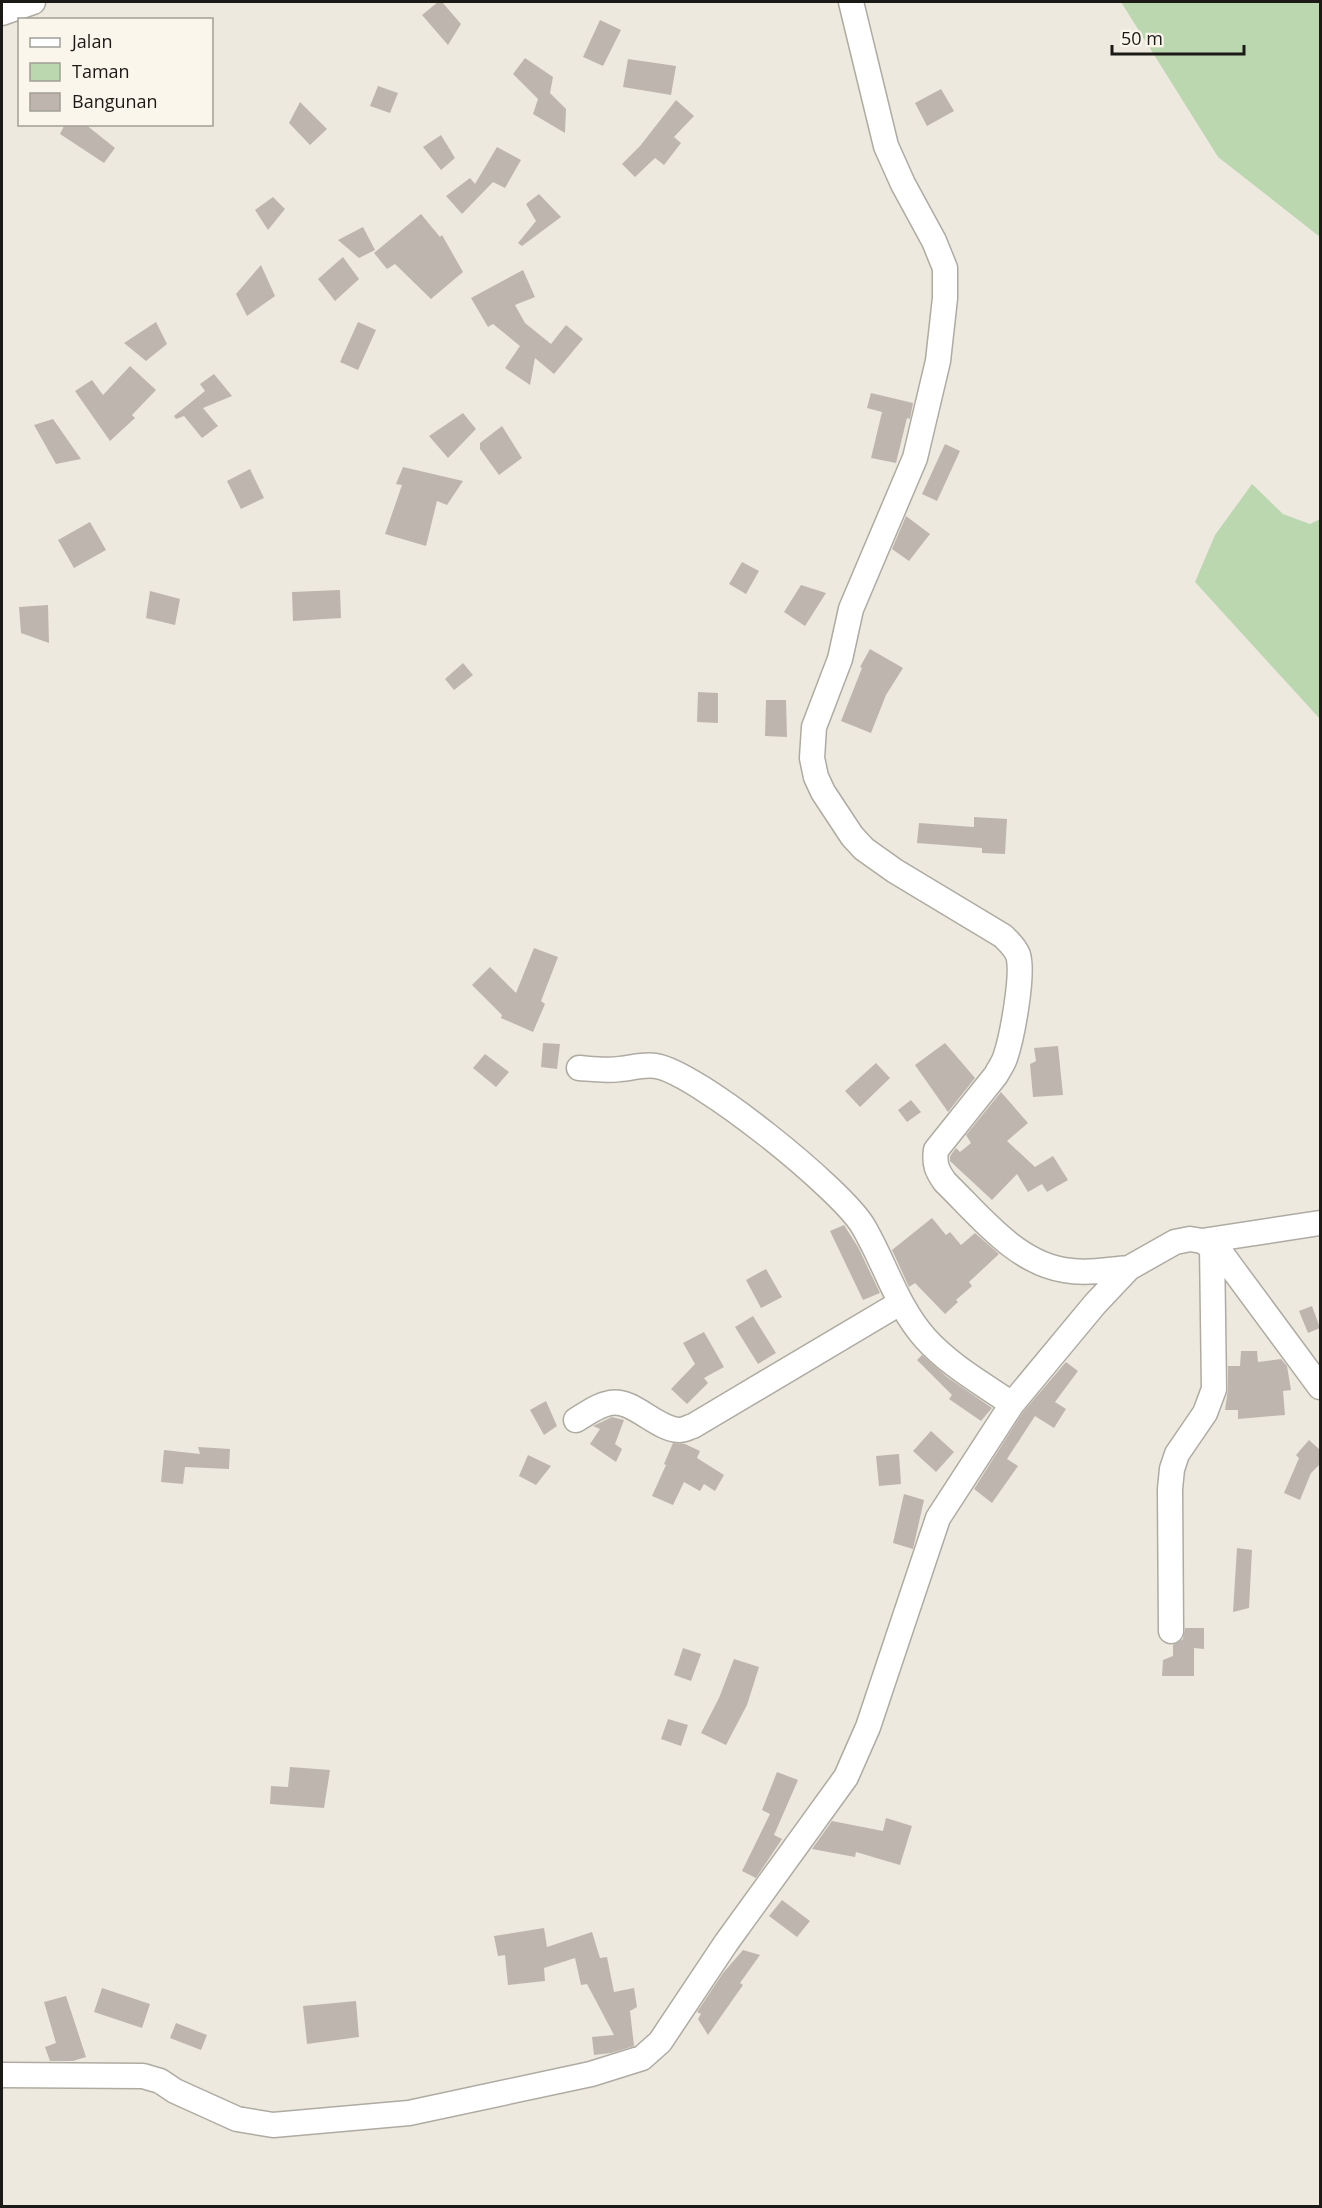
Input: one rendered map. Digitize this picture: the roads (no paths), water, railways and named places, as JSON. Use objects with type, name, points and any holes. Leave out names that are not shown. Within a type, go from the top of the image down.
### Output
[{"type":"street","points":[[2,13],[33,2]]},
{"type":"street","points":[[851,2],[886,146],[903,184],[934,241],[945,268],[945,298],[938,362],[915,458],[851,609],[840,659],[814,727],[812,758],[816,777],[823,792],[852,836],[864,849],[895,871],[1003,936],[1014,946],[1018,955],[1019,981],[1004,1061],[996,1075],[936,1150],[934,1161],[937,1171],[945,1182],[1014,1248],[1040,1263],[1063,1270],[1129,1268]]},
{"type":"street","points":[[579,1068],[610,1070],[646,1065],[658,1066],[688,1081],[744,1116],[849,1206],[863,1226],[900,1303],[924,1338],[942,1355],[1012,1404]]},
{"type":"street","points":[[1207,1243],[1320,1223]]},
{"type":"street","points":[[2,2074],[143,2076],[160,2081],[175,2091],[237,2119],[273,2125],[409,2113],[591,2074],[642,2058],[660,2042],[726,1943],[846,1777],[868,1727],[938,1518],[1012,1404],[1095,1304],[1129,1268],[1175,1242],[1190,1239],[1207,1243],[1221,1253],[1320,1387]]},
{"type":"street","points":[[1171,1630],[1172,1469],[1177,1454],[1205,1413],[1214,1389],[1207,1243]]},
{"type":"street","points":[[576,1420],[610,1402],[622,1403],[665,1426],[680,1430],[693,1426],[900,1303]]}]
